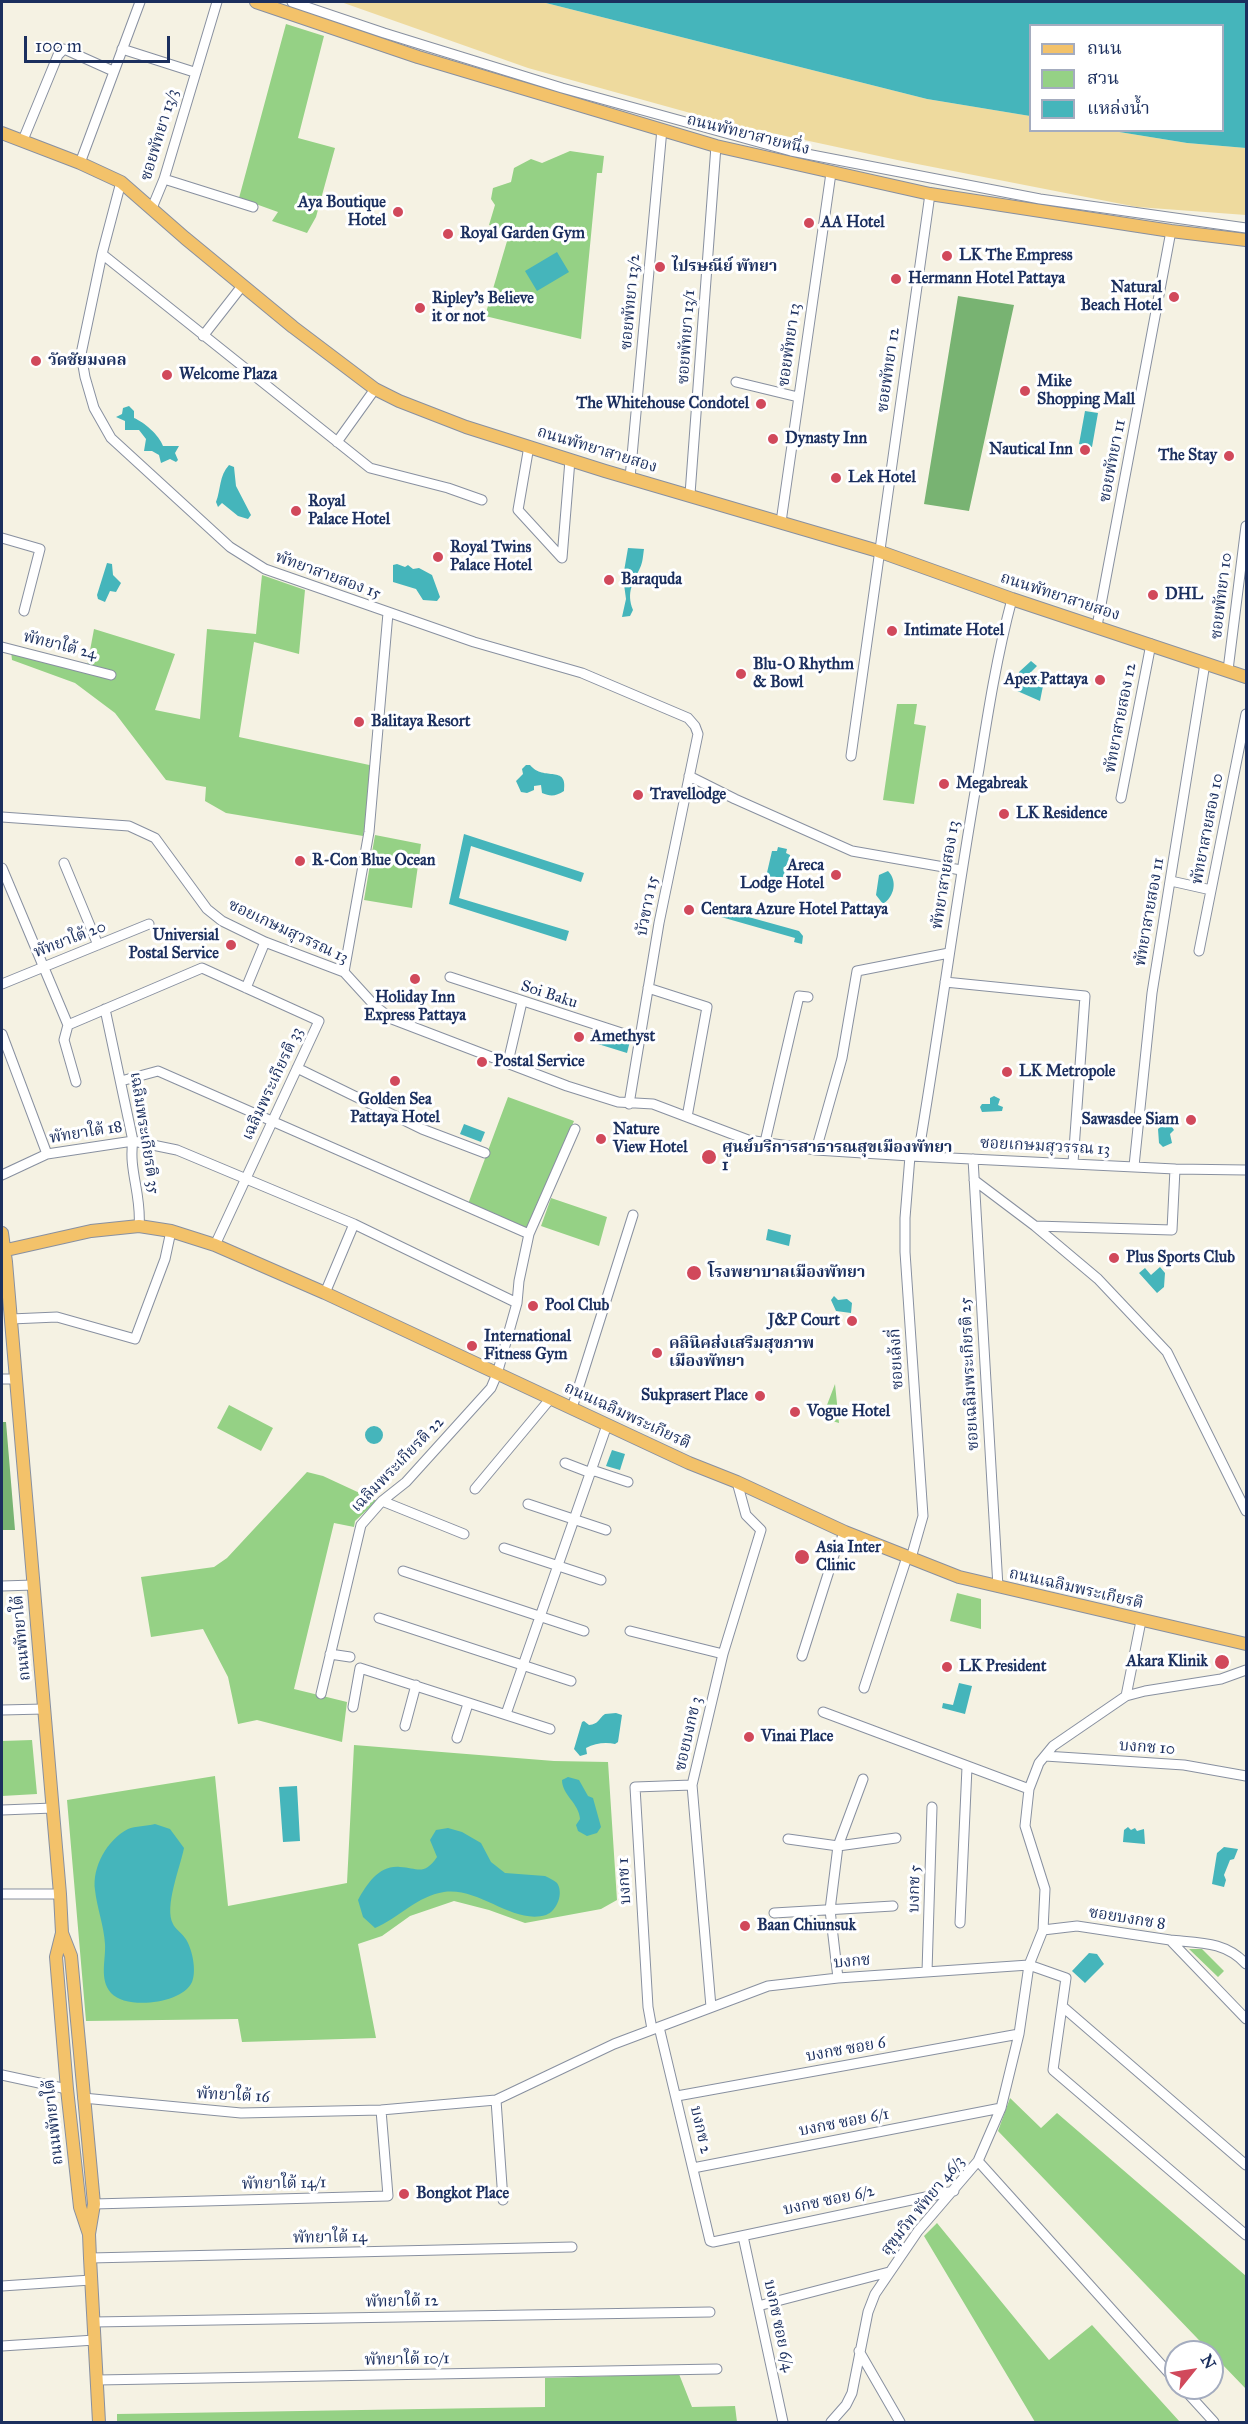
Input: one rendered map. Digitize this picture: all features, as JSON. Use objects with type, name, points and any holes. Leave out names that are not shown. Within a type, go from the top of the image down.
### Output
[{"type":"main road","name":"ถนนพัทยาสายหนึ่ง","points":[[256,2],[418,57],[716,146],[930,194],[1171,231],[1246,240]]},
{"type":"main road","name":"ถนนพัทยาสายสอง","points":[[2,133],[80,163],[121,182],[242,286],[375,389],[454,423],[570,460],[878,551],[1012,599],[1246,677]]},
{"type":"main road","name":"ถนนเฉลิมพระเกียรติ","points":[[3,1250],[92,1231],[139,1226],[171,1231],[215,1245],[325,1293],[689,1463],[737,1482],[845,1532],[958,1577],[1246,1644]]},
{"type":"main road","name":"ถนนพัทยาใต้","points":[[2,1233],[60,1894],[62,1933],[56,1957],[67,2089],[80,2207],[89,2234]]},
{"type":"main road","name":"ถนนพัทยาใต้","points":[[62,1933],[71,1956],[94,2204],[89,2234],[99,2422]]},
{"type":"street","points":[[80,163],[140,2]]},
{"type":"street","name":"ซอยพัทยา 13/3","points":[[152,208],[164,179],[194,72],[217,2]]},
{"type":"street","points":[[292,2],[562,88],[791,151],[1040,199],[1246,228]]},
{"type":"street","points":[[23,140],[58,55],[64,49],[113,70]]},
{"type":"street","points":[[122,49],[194,72]]},
{"type":"street","name":"ซอยพัทยา 13/2","points":[[630,478],[662,129]]},
{"type":"street","name":"ซอยพัทยา 13/1","points":[[690,494],[716,146]]},
{"type":"street","name":"ซอยพัทยา 13","points":[[781,522],[831,173]]},
{"type":"street","points":[[164,179],[253,207]]},
{"type":"street","name":"พัทยาสายสอง 15","points":[[121,182],[102,254],[81,354],[94,408],[111,438],[231,547],[265,569],[388,614],[582,673],[688,718]]},
{"type":"street","name":"ซอยพัทยา 12","points":[[851,756],[930,194]]},
{"type":"street","name":"ซอยพัทยา 11","points":[[1097,626],[1171,231]]},
{"type":"street","points":[[102,254],[370,468],[448,488],[482,500]]},
{"type":"street","points":[[203,336],[242,286]]},
{"type":"street","points":[[736,382],[798,396]]},
{"type":"street","points":[[337,442],[375,389]]},
{"type":"street","points":[[529,446],[518,510],[562,558],[570,460]]},
{"type":"street","name":"ซอยพัทยา 10","points":[[1228,670],[1246,526]]},
{"type":"street","points":[[2,538],[40,549],[24,611]]},
{"type":"street","name":"พัทยาสายสอง 13","points":[[914,1156],[945,982],[961,870],[986,725],[1012,599]]},
{"type":"street","points":[[344,972],[369,832],[388,614]]},
{"type":"street","name":"พัทยาสายสอง 12","points":[[1121,798],[1151,644]]},
{"type":"street","name":"พัทยาใต้ 24","points":[[2,647],[111,675]]},
{"type":"street","name":"พัทยาสายสอง 11","points":[[1134,1167],[1152,993],[1205,663]]},
{"type":"street","name":"พัทยาสายสอง 10","points":[[1199,951],[1246,714]]},
{"type":"street","name":"บัวขาว 15","points":[[629,1104],[662,907],[698,734],[688,718]]},
{"type":"street","points":[[690,776],[735,799],[852,851],[961,870]]},
{"type":"street","name":"ซอยเกษมสุวรรณ 13","points":[[2,817],[129,826],[142,830],[155,838],[207,909],[222,921],[265,942],[344,972],[375,1006],[392,1019],[567,1086],[629,1104],[653,1104],[748,1140],[816,1150],[914,1156],[1175,1169],[1246,1170]]},
{"type":"street","points":[[64,863],[98,945]]},
{"type":"street","points":[[2,868],[68,1025],[64,1041],[76,1082]]},
{"type":"street","points":[[1171,881],[1211,890]]},
{"type":"street","name":"พัทยาใต้ 20","points":[[2,984],[149,924]]},
{"type":"street","points":[[68,1025],[202,968],[246,988],[265,942]]},
{"type":"street","points":[[816,1150],[842,1058],[856,971],[948,953]]},
{"type":"street","name":"Soi Baku","points":[[450,977],[640,1039]]},
{"type":"street","points":[[945,982],[1085,996],[1073,1163]]},
{"type":"street","name":"เฉลิมพระเกียรติ 33","points":[[215,1245],[319,1022],[246,988]]},
{"type":"street","points":[[648,988],[707,1007],[687,1117]]},
{"type":"street","points":[[765,1142],[799,996],[808,997]]},
{"type":"street","points":[[508,1062],[522,1002]]},
{"type":"street","name":"เฉลิมพระเกียรติ 35","points":[[105,1009],[133,1141],[130,1154],[141,1208],[139,1226]]},
{"type":"street","points":[[2,1034],[47,1154]]},
{"type":"street","points":[[297,1068],[422,1129],[485,1153]]},
{"type":"street","points":[[121,1081],[158,1071],[529,1234]]},
{"type":"street","name":"เฉลิมพระเกียรติ 22","points":[[321,1694],[361,1524],[382,1501],[406,1482],[491,1388],[517,1303],[529,1234],[575,1129]]},
{"type":"street","name":"พัทยาใต้ 18","points":[[2,1175],[47,1154],[133,1141],[177,1150],[354,1224],[517,1303]]},
{"type":"street","name":"ซอยเล้งกี่","points":[[864,1688],[923,1516],[905,1252],[905,1218],[914,1156]]},
{"type":"street","name":"ซอยเฉลิมพระเกียรติ 25","points":[[973,1159],[998,1587]]},
{"type":"street","points":[[1035,1226],[1172,1230],[1175,1169]]},
{"type":"street","points":[[974,1180],[1035,1226],[1098,1279],[1167,1352],[1246,1511]]},
{"type":"street","points":[[572,1408],[633,1215]]},
{"type":"street","points":[[325,1293],[354,1224]]},
{"type":"street","points":[[11,1318],[57,1317],[135,1339],[165,1259],[171,1231]]},
{"type":"street","points":[[2,1379],[16,1379]]},
{"type":"street","points":[[474,1489],[551,1398]]},
{"type":"street","points":[[506,1714],[607,1425]]},
{"type":"street","points":[[565,1463],[628,1482]]},
{"type":"street","name":"ซอยบงกช 3","points":[[711,2007],[692,1785],[723,1653],[761,1530],[746,1515],[737,1482]]},
{"type":"street","points":[[382,1501],[464,1534]]},
{"type":"street","points":[[528,1504],[606,1530]]},
{"type":"street","points":[[802,1656],[835,1552],[845,1532]]},
{"type":"street","points":[[504,1548],[601,1580]]},
{"type":"street","points":[[403,1571],[584,1631]]},
{"type":"street","points":[[2,1586],[34,1585]]},
{"type":"street","points":[[379,1618],[571,1681]]},
{"type":"street","points":[[1126,1696],[1141,1621]]},
{"type":"street","points":[[630,1631],[723,1653]]},
{"type":"street","points":[[330,1654],[350,1658]]},
{"type":"street","points":[[353,1707],[360,1668],[550,1729]]},
{"type":"street","points":[[1246,1670],[1221,1679],[1145,1690],[1126,1696],[1053,1746],[1039,1763],[1029,1789],[1025,1826],[1045,1889],[1042,1929],[1029,1965],[1066,1978],[1053,2070],[1246,2235]]},
{"type":"street","points":[[405,1726],[416,1685]]},
{"type":"street","points":[[458,1738],[468,1704]]},
{"type":"street","points":[[2,1710],[44,1709]]},
{"type":"street","points":[[823,1712],[1029,1789]]},
{"type":"street","name":"บงกช 10","points":[[1045,1756],[1184,1765],[1246,1772]]},
{"type":"street","points":[[960,1923],[967,1767]]},
{"type":"street","points":[[838,1978],[830,1910],[838,1846],[863,1779]]},
{"type":"street","name":"บงกช 1","points":[[656,2028],[648,2007],[635,1787],[692,1785]]},
{"type":"street","name":"บงกช 5","points":[[927,1972],[932,1807]]},
{"type":"street","points":[[2,1810],[53,1808]]},
{"type":"street","points":[[788,1839],[838,1846],[896,1838]]},
{"type":"street","points":[[2,1894],[60,1894]]},
{"type":"street","points":[[774,1913],[893,1906]]},
{"type":"street","name":"ซอยบงกช 8","points":[[1042,1929],[1077,1926],[1170,1940],[1246,2019]]},
{"type":"street","points":[[1170,1940],[1223,1946],[1236,1953],[1246,1964]]},
{"type":"street","name":"บงกช","points":[[381,2110],[496,2100],[614,2044],[768,1986],[838,1978],[1029,1965]]},
{"type":"street","name":"สุขุมวิท พัทยา 46/3","points":[[831,2422],[846,2405],[852,2393],[868,2312],[875,2294],[918,2231],[978,2161],[1001,2108],[1019,2034],[1029,1965]]},
{"type":"street","points":[[1063,2007],[1246,2165]]},
{"type":"street","name":"บงกช 2","points":[[656,2028],[677,2096],[710,2241]]},
{"type":"street","name":"บงกช ซอย 6","points":[[677,2096],[1019,2034]]},
{"type":"street","points":[[2,2075],[67,2089]]},
{"type":"street","name":"พัทยาใต้ 16","points":[[83,2098],[241,2113],[381,2110]]},
{"type":"street","points":[[496,2100],[503,2200]]},
{"type":"street","name":"บงกช ซอย 6/1","points":[[693,2168],[1001,2108]]},
{"type":"street","name":"พัทยาใต้ 14/1","points":[[94,2204],[388,2196],[381,2110]]},
{"type":"street","points":[[978,2161],[1164,2368]]},
{"type":"street","name":"บงกช ซอย 6/2","points":[[710,2241],[954,2191]]},
{"type":"street","name":"บงกช ซอย 6/4","points":[[743,2236],[783,2422]]},
{"type":"street","name":"พัทยาใต้ 14","points":[[90,2258],[572,2247]]},
{"type":"street","points":[[758,2306],[889,2272]]},
{"type":"street","points":[[2,2286],[91,2280]]},
{"type":"street","name":"พัทยาใต้ 12","points":[[93,2322],[710,2312]]},
{"type":"street","points":[[2,2346],[94,2340]]},
{"type":"street","points":[[859,2351],[900,2422]]},
{"type":"street","name":"พัทยาใต้ 10/1","points":[[97,2380],[717,2369]]},
{"type":"street","points":[[1193,2400],[1214,2422]]},
{"type":"green space","points":[[286,24],[324,36],[298,138],[335,148],[316,217],[307,233],[272,221],[278,212],[239,198]]},
{"type":"green space","points":[[570,151],[604,156],[602,173],[597,173],[581,339],[485,316],[510,231],[489,225],[495,205],[491,199],[493,188],[511,182],[514,168],[531,159],[542,163]]},
{"type":"green space","points":[[958,296],[1014,305],[969,511],[924,504]]},
{"type":"green space","points":[[262,575],[305,590],[299,654],[254,642],[239,737],[374,766],[363,836],[226,813],[205,801],[206,787],[166,780],[115,713],[75,683],[12,660],[11,651],[86,672],[94,629],[175,654],[155,710],[200,719],[207,629],[256,634]]},
{"type":"green space","points":[[897,704],[917,704],[914,724],[926,726],[914,804],[883,800]]},
{"type":"green space","points":[[375,835],[421,844],[412,908],[364,900]]},
{"type":"green space","points":[[508,1097],[574,1121],[529,1227],[525,1229],[468,1204]]},
{"type":"green space","points":[[551,1198],[607,1217],[599,1246],[541,1226]]},
{"type":"green space","points":[[835,1384],[839,1423],[822,1418]]},
{"type":"green space","points":[[229,1405],[273,1428],[261,1451],[217,1428]]},
{"type":"green space","points":[[2,1422],[6,1422],[15,1530],[2,1530]]},
{"type":"green space","points":[[307,1472],[323,1476],[377,1501],[355,1521],[354,1527],[334,1523],[294,1689],[347,1702],[342,1742],[257,1720],[238,1724],[228,1677],[203,1629],[151,1637],[141,1577],[214,1567],[227,1558]]},
{"type":"green space","points":[[957,1593],[981,1599],[981,1629],[950,1621]]},
{"type":"green space","points":[[32,1740],[37,1794],[2,1796],[2,1741]]},
{"type":"green space","points":[[354,1745],[554,1761],[608,1762],[617,1900],[601,1909],[525,1923],[454,1901],[410,1916],[382,1936],[358,1944],[376,2038],[242,2042],[238,2019],[86,2021],[67,1800],[215,1776],[228,1906],[347,1883]]},
{"type":"green space","points":[[1189,1949],[1202,1949],[1224,1971],[1218,1977]]},
{"type":"green space","points":[[1010,2098],[1041,2128],[1057,2113],[1246,2276],[1246,2389],[1224,2366],[1224,2340],[1199,2340],[998,2131]]},
{"type":"green space","points":[[937,2223],[1049,2360],[1092,2325],[1180,2422],[1035,2422],[924,2236]]},
{"type":"green space","points":[[679,2374],[692,2407],[735,2406],[737,2422],[117,2422],[117,2414],[545,2407],[545,2378]]},
{"type":"sand","points":[[341,2],[542,2],[927,99],[1029,116],[1029,132],[1119,132],[1187,143],[1246,148],[1246,215],[1137,207],[902,161],[730,124],[528,68]]},
{"type":"water","points":[[542,2],[1246,2],[1246,148],[1187,143],[1119,132],[1224,132],[1224,24],[1029,24],[1029,116],[927,99]]},
{"type":"water","points":[[557,252],[569,272],[537,291],[525,271]]},
{"type":"water","points":[[129,406],[134,411],[134,418],[151,429],[163,446],[179,446],[175,453],[178,460],[176,462],[170,459],[161,463],[159,455],[152,451],[144,451],[146,439],[139,430],[125,430],[125,421],[116,417],[122,414],[123,408]]},
{"type":"water","points":[[1085,411],[1098,413],[1092,447],[1079,444]]},
{"type":"water","points":[[229,465],[234,467],[236,486],[251,515],[248,519],[238,516],[222,503],[218,507],[216,502],[222,478]]},
{"type":"water","points":[[628,548],[644,549],[642,563],[630,593],[633,610],[630,616],[622,617],[626,599],[623,577]]},
{"type":"water","points":[[107,563],[112,564],[113,575],[121,583],[116,592],[110,591],[105,602],[98,599],[97,595]]},
{"type":"water","points":[[393,565],[405,567],[408,565],[413,569],[419,568],[432,575],[440,597],[437,601],[423,600],[416,589],[393,582]]},
{"type":"water","points":[[1031,661],[1037,666],[1027,676],[1044,681],[1040,701],[1015,690],[1019,672]]},
{"type":"water","points":[[526,765],[542,772],[559,775],[564,783],[564,791],[556,795],[548,795],[542,793],[541,785],[534,786],[534,790],[527,793],[521,792],[516,781],[523,774],[522,769]]},
{"type":"water","points":[[464,834],[584,873],[581,882],[471,846],[459,898],[569,931],[566,941],[449,904]]},
{"type":"water","points":[[778,847],[787,849],[786,853],[790,855],[790,863],[783,868],[785,869],[784,877],[766,877],[772,851],[777,851]]},
{"type":"water","points":[[888,871],[894,884],[890,897],[883,904],[876,895],[879,875]]},
{"type":"water","points":[[716,908],[799,931],[803,936],[802,944],[794,942],[795,938],[714,915]]},
{"type":"water","points":[[601,1032],[630,1041],[627,1053],[598,1044]]},
{"type":"water","points":[[994,1096],[1000,1099],[998,1105],[1003,1107],[1002,1111],[982,1112],[980,1107],[982,1104],[990,1104],[990,1098]]},
{"type":"water","points":[[1166,1122],[1174,1130],[1170,1134],[1172,1143],[1163,1147],[1159,1143],[1158,1129]]},
{"type":"water","points":[[464,1124],[485,1132],[481,1142],[460,1134]]},
{"type":"water","points":[[768,1229],[791,1235],[789,1246],[766,1240]]},
{"type":"water","points":[[1160,1267],[1165,1273],[1164,1287],[1157,1293],[1139,1273],[1145,1268],[1151,1275]]},
{"type":"water","points":[[834,1296],[838,1300],[847,1299],[852,1303],[851,1313],[836,1311],[831,1300]]},
{"type":"water","points":[[370,1426],[378,1426],[383,1431],[381,1442],[370,1444],[365,1439],[365,1431]]},
{"type":"water","points":[[612,1450],[625,1454],[620,1470],[606,1466]]},
{"type":"water","points":[[959,1683],[972,1686],[965,1714],[942,1708],[943,1703],[953,1705]]},
{"type":"water","points":[[605,1714],[622,1715],[618,1742],[589,1746],[586,1748],[587,1754],[580,1756],[574,1749],[582,1722],[589,1725],[597,1722]]},
{"type":"water","points":[[568,1777],[579,1780],[588,1796],[593,1798],[601,1827],[597,1833],[587,1836],[578,1831],[576,1825],[580,1819],[579,1813],[565,1790],[562,1780]]},
{"type":"water","points":[[297,1786],[300,1841],[283,1842],[279,1787]]},
{"type":"water","points":[[155,1824],[170,1829],[184,1848],[170,1908],[174,1926],[184,1936],[190,1947],[194,1966],[193,1977],[186,1989],[166,2000],[129,2002],[111,1993],[105,1982],[105,1944],[95,1890],[96,1872],[108,1847],[120,1834],[131,1828]]},
{"type":"water","points":[[1128,1827],[1131,1830],[1135,1828],[1137,1831],[1144,1829],[1145,1844],[1123,1842],[1124,1830]]},
{"type":"water","points":[[448,1828],[462,1832],[481,1843],[491,1862],[505,1873],[545,1876],[556,1882],[560,1892],[553,1910],[546,1915],[534,1917],[521,1915],[470,1895],[444,1892],[425,1898],[375,1928],[363,1917],[358,1900],[365,1888],[374,1877],[386,1869],[400,1867],[420,1870],[428,1867],[437,1857],[430,1840],[436,1830]]},
{"type":"water","points":[[1224,1847],[1238,1849],[1234,1859],[1230,1860],[1224,1875],[1226,1880],[1224,1887],[1212,1884],[1217,1853]]},
{"type":"water","points":[[1089,1953],[1097,1954],[1104,1964],[1085,1983],[1072,1971]]},
{"type":"place","name":"Aya Boutique Hotel","points":[[398,212]]},
{"type":"place","name":"AA Hotel","points":[[809,223]]},
{"type":"place","name":"Royal Garden Gym","points":[[448,234]]},
{"type":"place","name":"LK The Empress","points":[[947,256]]},
{"type":"place","name":"ไปรษณีย์ พัทยา","points":[[660,267]]},
{"type":"place","name":"Hermann Hotel Pattaya","points":[[896,279]]},
{"type":"place","name":"Natural Beach Hotel","points":[[1174,297]]},
{"type":"place","name":"Ripley's Believe it or not","points":[[420,308]]},
{"type":"place","name":"วัดชัยมงคล","points":[[36,361]]},
{"type":"place","name":"Welcome Plaza","points":[[167,375]]},
{"type":"place","name":"Mike Shopping Mall","points":[[1025,391]]},
{"type":"place","name":"The Whitehouse Condotel","points":[[761,404]]},
{"type":"place","name":"Dynasty Inn","points":[[773,439]]},
{"type":"place","name":"Nautical Inn","points":[[1085,450]]},
{"type":"place","name":"The Stay","points":[[1229,456]]},
{"type":"place","name":"Lek Hotel","points":[[836,478]]},
{"type":"place","name":"Royal Palace Hotel","points":[[296,511]]},
{"type":"place","name":"Royal Twins Palace Hotel","points":[[438,557]]},
{"type":"place","name":"Baraquda","points":[[609,580]]},
{"type":"place","name":"DHL","points":[[1153,595]]},
{"type":"place","name":"Intimate Hotel","points":[[892,631]]},
{"type":"place","name":"Blu-O Rhythm & Bowl","points":[[741,674]]},
{"type":"place","name":"Apex Pattaya","points":[[1100,680]]},
{"type":"place","name":"Balitaya Resort","points":[[359,722]]},
{"type":"place","name":"Megabreak","points":[[944,784]]},
{"type":"place","name":"Travellodge","points":[[638,795]]},
{"type":"place","name":"LK Residence","points":[[1004,814]]},
{"type":"place","name":"R-Con Blue Ocean","points":[[300,861]]},
{"type":"place","name":"Areca Lodge Hotel","points":[[836,875]]},
{"type":"place","name":"Centara Azure Hotel Pattaya","points":[[689,910]]},
{"type":"place","name":"Universial Postal Service","points":[[231,945]]},
{"type":"place","name":"Holiday Inn Express Pattaya","points":[[415,979]]},
{"type":"place","name":"Amethyst","points":[[579,1037]]},
{"type":"place","name":"Postal Service","points":[[482,1062]]},
{"type":"place","name":"LK Metropole","points":[[1007,1072]]},
{"type":"place","name":"Golden Sea Pattaya Hotel","points":[[395,1081]]},
{"type":"place","name":"Sawasdee Siam","points":[[1191,1120]]},
{"type":"place","name":"Nature View Hotel","points":[[601,1139]]},
{"type":"place","name":"ศูนย์บริการสาธารณสุขเมืองพัทยา 1","points":[[709,1157]]},
{"type":"place","name":"Plus Sports Club","points":[[1114,1258]]},
{"type":"place","name":"โรงพยาบาลเมืองพัทยา","points":[[694,1273]]},
{"type":"place","name":"Pool Club","points":[[533,1306]]},
{"type":"place","name":"J&P Court","points":[[852,1321]]},
{"type":"place","name":"International Fitness Gym","points":[[472,1346]]},
{"type":"place","name":"คลินิคส่งเสริมสุขภาพ เมืองพัทยา","points":[[657,1353]]},
{"type":"place","name":"Sukprasert Place","points":[[760,1396]]},
{"type":"place","name":"Vogue Hotel","points":[[795,1412]]},
{"type":"place","name":"Asia Inter Clinic","points":[[802,1557]]},
{"type":"place","name":"Akara Klinik","points":[[1222,1662]]},
{"type":"place","name":"LK President","points":[[947,1667]]},
{"type":"place","name":"Vinai Place","points":[[749,1737]]},
{"type":"place","name":"Baan Chiunsuk","points":[[745,1926]]},
{"type":"place","name":"Bongkot Place","points":[[404,2194]]}]
